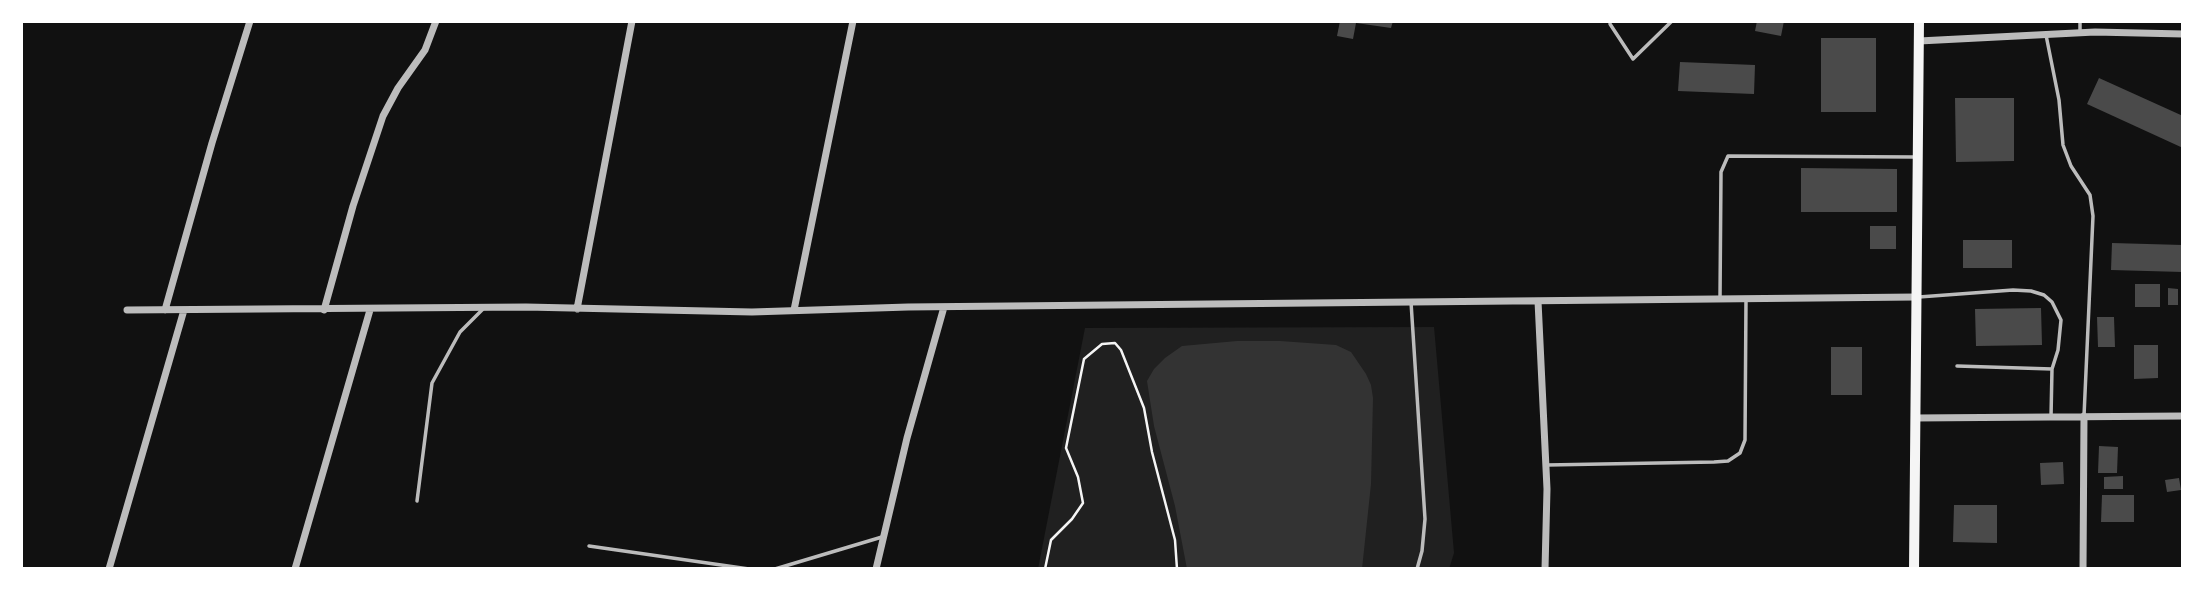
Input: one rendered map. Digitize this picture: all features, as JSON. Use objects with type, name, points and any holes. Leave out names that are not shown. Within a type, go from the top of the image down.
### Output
[{"type":"main road","points":[[1914,569],[1919,21]]},
{"type":"street","points":[[165,310],[250,21]]},
{"type":"street","points":[[324,310],[353,206],[383,116],[398,88],[425,50],[436,21]]},
{"type":"street","points":[[577,309],[632,21]]},
{"type":"street","points":[[794,310],[853,21]]},
{"type":"street","points":[[1919,41],[2080,33],[2183,34]]},
{"type":"street","points":[[127,310],[577,309],[752,312],[944,307],[1916,297]]},
{"type":"street","points":[[1538,300],[1546,465],[1545,569]]},
{"type":"street","points":[[876,569],[907,438],[944,307]]},
{"type":"street","points":[[109,569],[184,310]]},
{"type":"street","points":[[295,569],[370,310]]},
{"type":"street","points":[[1915,418],[2183,415]]},
{"type":"street","points":[[2083,569],[2084,416]]},
{"type":"lane","points":[[1610,24],[1633,59],[1672,21]]},
{"type":"lane","points":[[2080,21],[2080,33]]},
{"type":"lane","points":[[2046,35],[2059,100],[2063,145],[2071,166],[2090,195],[2093,216],[2084,416]]},
{"type":"lane","points":[[1720,298],[1721,172],[1727,156],[1917,157]]},
{"type":"lane","points":[[1916,297],[2013,290],[2031,291],[2044,295],[2052,302],[2061,320],[2058,350],[2052,369],[2051,417]]},
{"type":"lane","points":[[1546,465],[1714,462],[1728,461],[1740,453],[1745,439],[1746,298]]},
{"type":"lane","points":[[1411,302],[1425,519],[1417,569]]},
{"type":"lane","points":[[417,501],[432,383],[460,332],[483,309]]},
{"type":"lane","points":[[1957,366],[2052,369]]},
{"type":"lane","points":[[775,569],[884,536]]},
{"type":"lane","points":[[589,546],[749,569]]},
{"type":"path","points":[[1045,569],[1051,540],[1072,519],[1083,503],[1078,477],[1066,448],[1084,359],[1102,344],[1115,343],[1121,350],[1144,408],[1152,452],[1175,540],[1177,569]]},
{"type":"shaded area","points":[[1434,327],[1454,553],[1449,569],[1038,569],[1085,328]]},
{"type":"shaded area","points":[[1237,341],[1336,345],[1351,352],[1366,374],[1373,398],[1371,484],[1362,569],[1187,569],[1175,506],[1154,426],[1147,381],[1165,358],[1182,346]]},
{"type":"building","points":[[1340,21],[1393,21],[1391,28],[1356,23],[1353,39],[1337,36]]},
{"type":"building","points":[[1757,21],[1784,21],[1781,36],[1755,31]]},
{"type":"building","points":[[1821,38],[1876,38],[1876,112],[1821,112]]},
{"type":"building","points":[[1680,62],[1755,65],[1754,94],[1678,91]]},
{"type":"building","points":[[2099,78],[2183,116],[2183,148],[2087,104]]},
{"type":"building","points":[[1955,98],[2014,98],[2014,161],[1956,162]]},
{"type":"building","points":[[1801,168],[1897,169],[1897,212],[1801,212]]},
{"type":"building","points":[[1870,226],[1896,226],[1896,249],[1870,249]]},
{"type":"building","points":[[1963,240],[2012,240],[2012,268],[1963,268]]},
{"type":"building","points":[[2112,243],[2183,245],[2183,272],[2111,270]]},
{"type":"building","points":[[2135,284],[2160,284],[2160,307],[2135,307]]},
{"type":"building","points":[[2168,288],[2178,289],[2178,305],[2168,305]]},
{"type":"building","points":[[2041,308],[2042,345],[1976,346],[1975,309]]},
{"type":"building","points":[[2097,317],[2114,317],[2115,347],[2098,347]]},
{"type":"building","points":[[2134,345],[2158,345],[2158,378],[2134,379]]},
{"type":"building","points":[[1831,347],[1862,347],[1862,395],[1831,395]]},
{"type":"building","points":[[2099,446],[2118,447],[2117,473],[2098,473]]},
{"type":"building","points":[[2063,462],[2064,484],[2041,485],[2040,463]]},
{"type":"building","points":[[2123,476],[2123,489],[2104,489],[2104,477]]},
{"type":"building","points":[[2179,478],[2181,490],[2167,492],[2165,480]]},
{"type":"building","points":[[2102,495],[2134,495],[2134,522],[2101,522]]},
{"type":"building","points":[[1954,505],[1997,505],[1997,543],[1953,542]]}]
